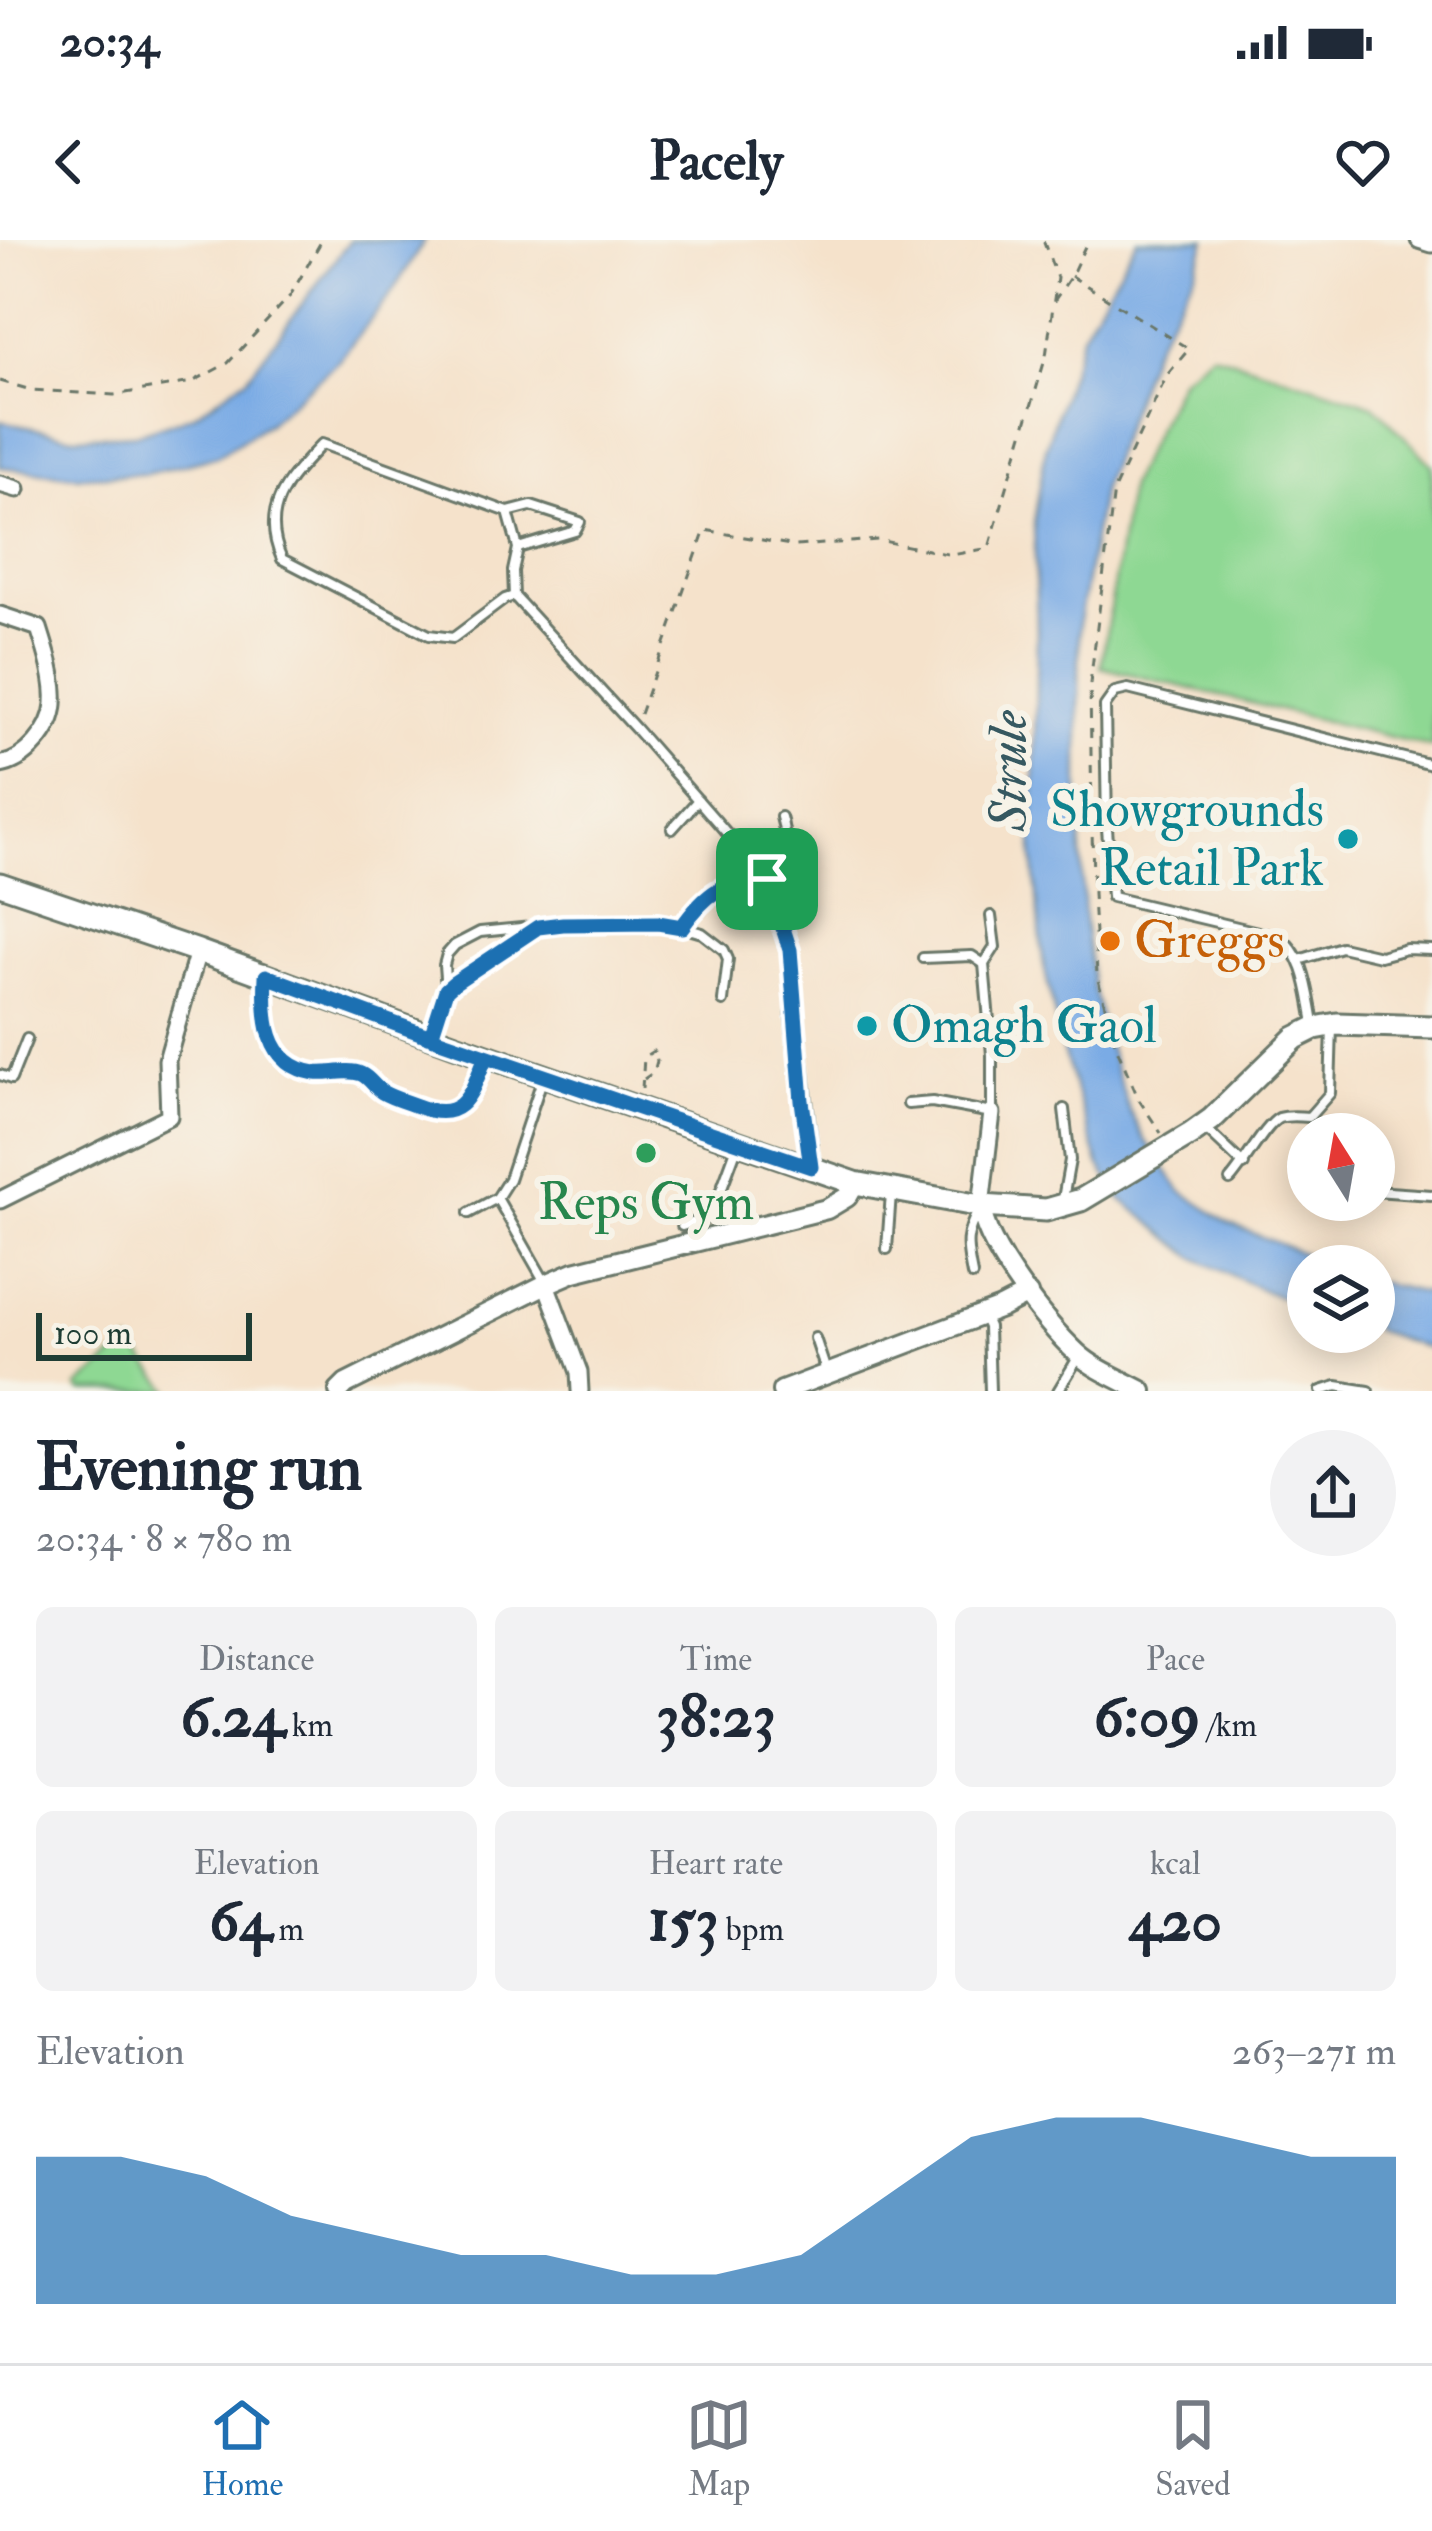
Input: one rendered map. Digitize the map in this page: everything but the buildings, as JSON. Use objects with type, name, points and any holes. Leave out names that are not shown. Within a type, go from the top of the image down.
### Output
[{"type":"main road","points":[[2,890],[198,951],[855,1184],[981,1206],[1046,1210],[1071,1203],[1203,1126],[1294,1038],[1324,1027],[1432,1027]]},
{"type":"street","points":[[1419,240],[1432,244]]},
{"type":"street","points":[[0,615],[39,628],[54,707],[35,747],[10,764],[0,765]]},
{"type":"street","points":[[0,1200],[169,1116],[167,1060],[198,951]]},
{"type":"street","points":[[794,1013],[811,1167]]},
{"type":"street","points":[[992,1113],[981,1206],[989,1233],[1015,1280],[1079,1356],[1142,1391]]},
{"type":"street","points":[[339,1391],[546,1284],[827,1208],[847,1197],[855,1184]]},
{"type":"street","points":[[546,1284],[579,1372],[580,1391]]},
{"type":"street","points":[[782,1391],[1028,1294]]},
{"type":"lane","points":[[514,596],[453,638],[429,635],[282,559],[272,536],[274,514],[290,477],[322,444],[508,512],[530,506],[580,521],[575,531],[518,548]]},
{"type":"lane","points":[[508,512],[518,548],[514,596],[767,879],[790,950],[794,1013]]},
{"type":"lane","points":[[1230,1180],[1270,1125],[1283,1116],[1309,1117],[1330,1093],[1324,1027],[1293,946],[1271,934],[1112,897],[1105,706],[1115,692],[1128,689],[1432,765]]},
{"type":"lane","points":[[672,829],[698,800]]},
{"type":"lane","points":[[682,927],[698,903],[739,878],[767,879],[780,866],[785,834],[781,817]]},
{"type":"lane","points":[[908,1104],[932,1102],[992,1113],[984,964],[995,947],[991,916]]},
{"type":"lane","points":[[431,1037],[446,990],[447,954],[480,932],[563,924],[682,927],[702,933],[724,950],[728,968],[723,1001]]},
{"type":"lane","points":[[446,990],[538,927]]},
{"type":"lane","points":[[514,929],[522,938]]},
{"type":"lane","points":[[1299,960],[1342,947],[1380,956],[1406,949],[1432,950]]},
{"type":"lane","points":[[922,958],[972,956],[984,964]]},
{"type":"lane","points":[[266,976],[264,1017],[273,1044],[286,1060],[311,1072],[356,1072],[380,1091],[435,1113],[455,1111],[471,1094],[486,1056]]},
{"type":"lane","points":[[0,1075],[11,1079],[27,1039]]},
{"type":"lane","points":[[469,1213],[497,1198],[509,1179],[543,1076]]},
{"type":"lane","points":[[1064,1109],[1071,1203]]},
{"type":"lane","points":[[1203,1126],[1244,1165]]},
{"type":"lane","points":[[682,1226],[711,1217],[739,1143]]},
{"type":"lane","points":[[887,1250],[891,1191]]},
{"type":"lane","points":[[1395,1192],[1432,1195]]},
{"type":"lane","points":[[497,1198],[546,1284]]},
{"type":"lane","points":[[972,1275],[965,1241],[981,1206]]},
{"type":"lane","points":[[983,1315],[988,1327],[990,1391]]},
{"type":"lane","points":[[815,1338],[826,1373]]},
{"type":"lane","points":[[1058,1391],[1079,1356]]},
{"type":"lane","points":[[1321,1391],[1336,1386],[1369,1391]]},
{"type":"path","points":[[0,381],[31,390],[113,395],[192,382],[228,363],[259,330],[290,296],[322,240]]},
{"type":"path","points":[[635,728],[705,530],[796,546],[878,540],[952,555],[989,548],[1046,356],[1057,278],[1043,240]]},
{"type":"path","points":[[1053,302],[1088,240]]},
{"type":"path","points":[[1071,275],[1189,349]]},
{"type":"path","points":[[637,1108],[644,1079]]},
{"type":"green space","points":[[1212,353],[1374,405],[1432,465],[1432,747],[1101,667],[1129,485],[1181,378]]},
{"type":"green space","points":[[130,1343],[171,1391],[81,1391],[78,1387]]},
{"type":"water","points":[[350,240],[425,240],[391,294],[339,360],[268,423],[217,456],[146,474],[77,476],[0,467],[0,421],[74,437],[137,434],[194,415],[247,378]]},
{"type":"water","points":[[1137,240],[1206,240],[1195,273],[1152,349],[1102,487],[1079,621],[1084,919],[1093,988],[1110,1053],[1143,1137],[1181,1191],[1228,1223],[1287,1247],[1287,1299],[1195,1258],[1120,1198],[1099,1164],[1062,1048],[1043,961],[1033,856],[1034,522],[1046,447],[1082,334]]},
{"type":"water","points":[[1395,1286],[1432,1295],[1432,1350],[1395,1337]]},
{"type":"place","name":"Showgrounds Retail Park","points":[[1348,839]]},
{"type":"place","name":"Greggs","points":[[1110,941]]},
{"type":"place","name":"Omagh Gaol","points":[[867,1026]]},
{"type":"place","name":"Reps Gym","points":[[646,1153]]},
{"type":"route","points":[[767,879],[739,878],[698,903],[682,927],[658,923],[538,927],[454,983],[446,990],[431,1037],[486,1056],[471,1094],[455,1111],[435,1113],[380,1091],[356,1072],[311,1072],[286,1060],[273,1044],[264,1017],[266,976],[431,1037],[811,1167],[790,950],[767,879]]},
{"type":"water label","name":"Strule","points":[[1009,771]]}]
